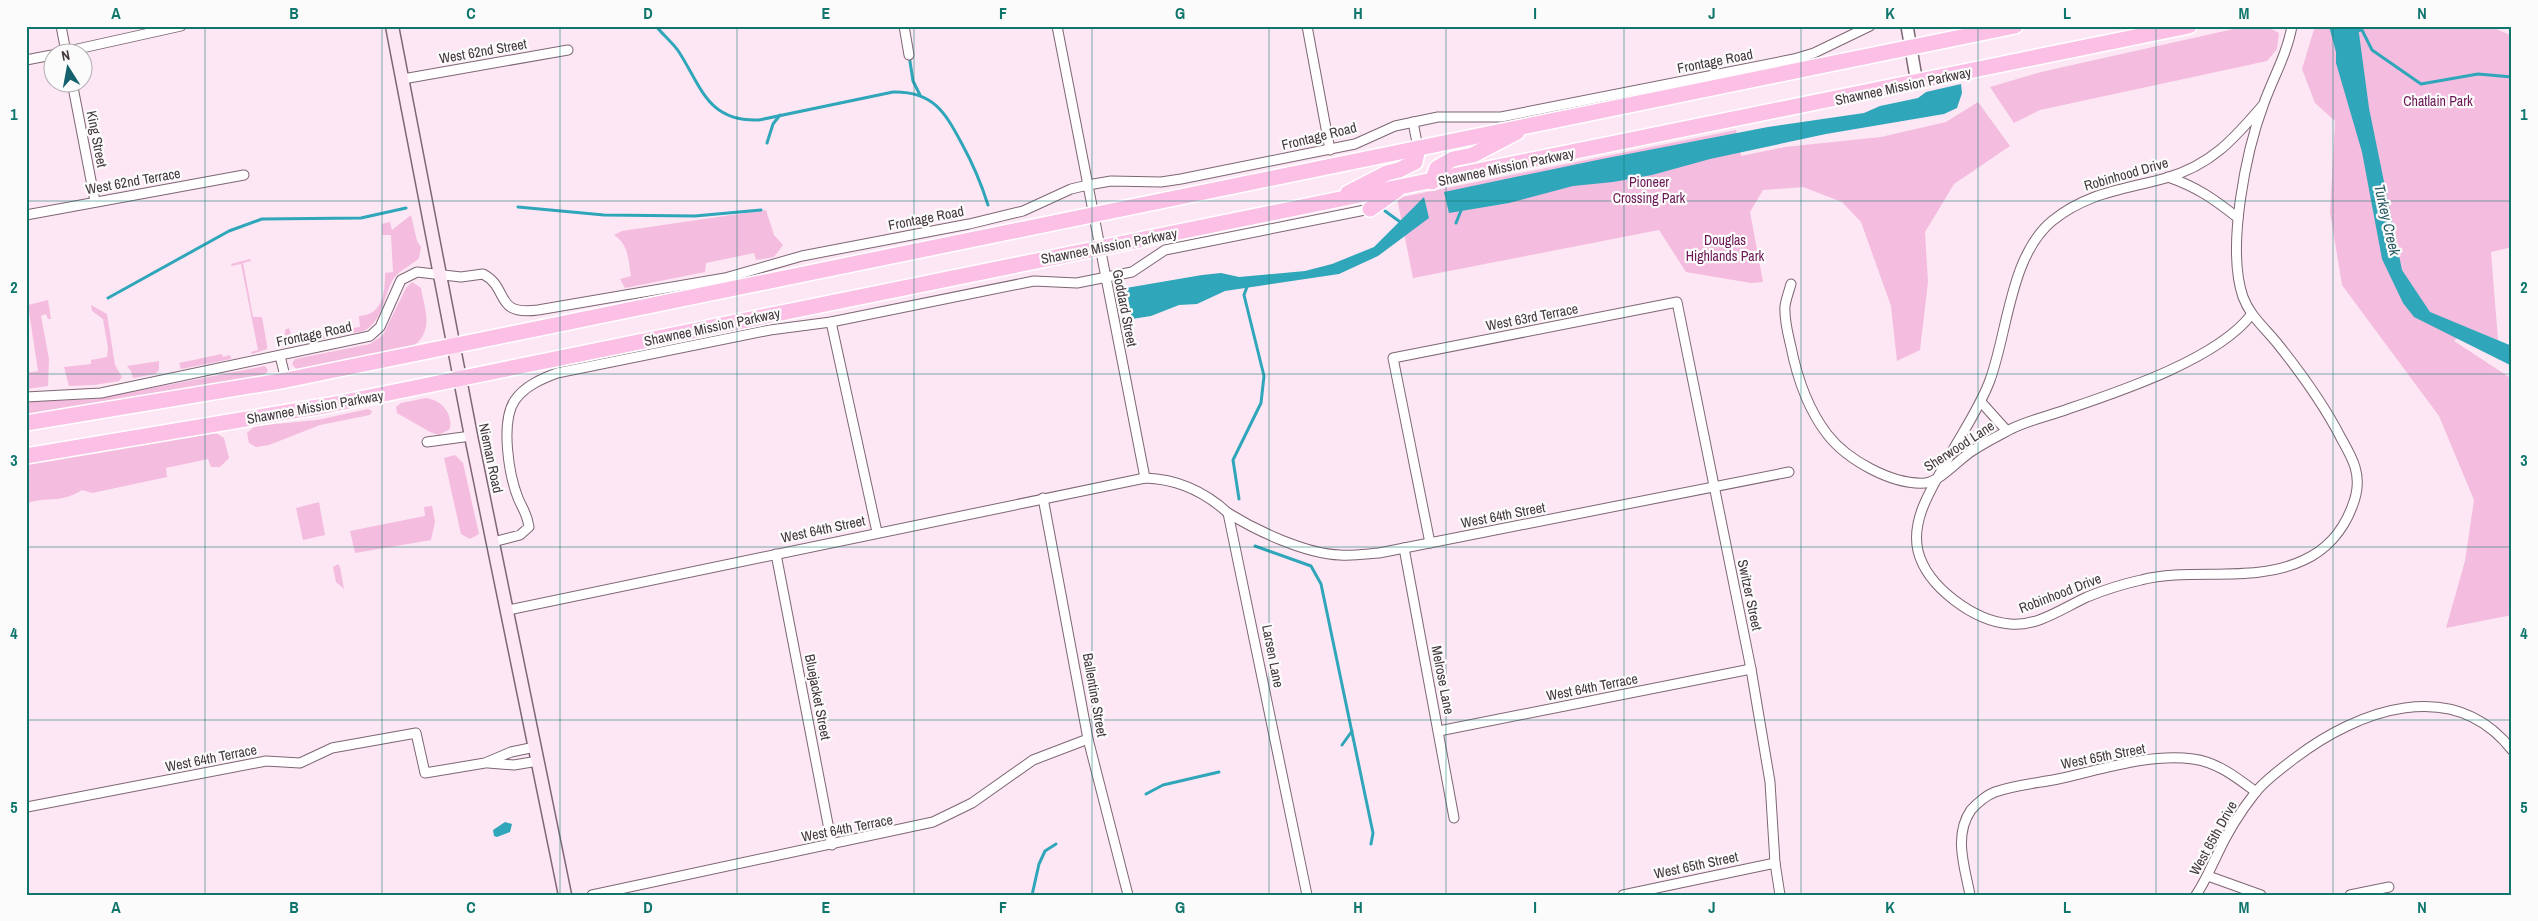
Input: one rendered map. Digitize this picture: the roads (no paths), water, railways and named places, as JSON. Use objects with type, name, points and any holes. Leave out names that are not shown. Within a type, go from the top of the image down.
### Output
[{"type":"highway","points":[[26,423],[286,380],[2015,26]]},
{"type":"highway","name":"Shawnee Mission Parkway","points":[[26,456],[321,407],[1398,189],[2190,26]]},
{"type":"highway","points":[[1432,182],[1436,168],[1453,159],[1474,155],[1532,124]]},
{"type":"highway","points":[[1331,202],[1387,173],[1399,170],[1415,162],[1418,148]]},
{"type":"highway","points":[[1370,209],[1398,189]]},
{"type":"main road","name":"Nieman Road","points":[[392,26],[471,436],[565,895]]},
{"type":"street","points":[[61,26],[63,42]]},
{"type":"street","points":[[92,46],[181,26]]},
{"type":"street","points":[[904,26],[910,55]]},
{"type":"street","name":"Goddard Street","points":[[1057,26],[1105,278],[1146,478]]},
{"type":"street","points":[[1306,26],[1330,150]]},
{"type":"street","name":"Frontage Road","points":[[26,397],[101,393],[370,336],[380,326],[401,280],[417,272],[461,277],[483,274],[494,282],[502,300],[508,306],[518,311],[538,310],[604,297],[725,278],[802,256],[969,224],[1023,211],[1071,189],[1088,185],[1111,181],[1161,182],[1330,150],[1355,144],[1378,132],[1413,122],[1455,116],[1501,117],[1794,59],[1814,53],[1870,26]]},
{"type":"street","points":[[1907,26],[1917,83]]},
{"type":"street","name":"Robinhood Drive","points":[[2263,105],[2231,143],[2208,159],[2168,177],[2096,195],[2077,204],[2045,227],[2031,246],[2023,264],[2000,348],[1981,402],[1926,499],[1919,521],[1917,537],[1919,552],[1926,568],[1936,584],[1973,612],[1991,620],[2007,624],[2030,622],[2088,597],[2146,578],[2266,570],[2307,559],[2330,542],[2346,520],[2357,488],[2357,471],[2327,411],[2278,344],[2251,315],[2238,274],[2238,218],[2244,180],[2263,105],[2281,61],[2292,26]]},
{"type":"street","name":"West 62nd Street","points":[[403,79],[568,50]]},
{"type":"street","points":[[26,60],[42,57]]},
{"type":"street","name":"King Street","points":[[74,92],[95,201]]},
{"type":"street","points":[[1413,122],[1418,148]]},
{"type":"street","name":"West 62nd Terrace","points":[[26,215],[244,175]]},
{"type":"street","points":[[2168,177],[2191,185],[2210,196],[2238,218]]},
{"type":"street","points":[[493,542],[520,535],[528,527],[527,512],[518,500],[507,444],[511,408],[515,400],[538,380],[569,370],[760,332],[831,322],[1034,281],[1077,283],[1105,278],[1142,268],[1165,250],[1370,209]]},
{"type":"street","name":"Sherwood Lane","points":[[1791,284],[1785,306],[1786,324],[1794,363],[1799,382],[1827,434],[1852,457],[1879,474],[1909,482],[1927,483],[1938,477],[1970,452],[2007,431],[2167,370],[2223,342],[2242,326],[2251,315]]},
{"type":"street","name":"West 63rd Terrace","points":[[1430,543],[1393,358],[1677,302]]},
{"type":"street","name":"Switzer Street","points":[[1677,302],[1751,669],[1770,782],[1775,863],[1780,895]]},
{"type":"street","points":[[831,322],[877,532]]},
{"type":"street","points":[[280,356],[286,380]]},
{"type":"street","points":[[1981,402],[2007,431]]},
{"type":"street","points":[[428,442],[471,436]]},
{"type":"street","name":"West 64th Street","points":[[1228,513],[1251,526],[1322,553],[1353,556],[1430,543],[1789,472]]},
{"type":"street","points":[[1146,478],[1177,481],[1190,486],[1207,495],[1228,513]]},
{"type":"street","name":"West 64th Street","points":[[508,610],[877,532],[1146,478]]},
{"type":"street","name":"Ballentine Street","points":[[1043,498],[1088,739],[1128,895]]},
{"type":"street","name":"Larsen Lane","points":[[1228,513],[1307,895]]},
{"type":"street","name":"Melrose Lane","points":[[1404,548],[1454,818]]},
{"type":"street","name":"Bluejacket Street","points":[[776,554],[832,845]]},
{"type":"street","name":"West 64th Terrace","points":[[1439,732],[1751,669]]},
{"type":"street","name":"West 65th Drive","points":[[2196,895],[2208,876],[2230,830],[2256,792],[2308,748],[2336,732],[2388,710],[2420,705],[2440,707],[2474,717],[2502,737],[2512,750]]},
{"type":"street","name":"West 64th Terrace","points":[[27,807],[266,761],[300,763],[332,748],[416,733],[425,773],[485,763],[514,765],[538,761]]},
{"type":"street","name":"West 64th Terrace","points":[[592,895],[933,822],[972,803],[1033,760],[1088,739]]},
{"type":"street","name":"West 64th Terrace","points":[[485,763],[511,752],[535,747]]},
{"type":"street","name":"West 65th Street","points":[[1970,895],[1961,850],[1964,826],[1971,811],[1994,792],[2141,762],[2175,757],[2213,764],[2230,772],[2256,792]]},
{"type":"street","name":"West 65th Street","points":[[1623,895],[1775,863]]},
{"type":"street","points":[[2208,876],[2261,895]]},
{"type":"street","points":[[2350,895],[2389,887]]},
{"type":"water","name":"Turkey Creek","points":[[2329,26],[2358,26],[2369,108],[2402,270],[2430,312],[2512,346],[2512,366],[2414,317],[2403,303],[2382,259],[2362,152],[2336,63],[2336,52]]},
{"type":"water","points":[[1961,84],[1962,93],[1957,108],[1944,114],[1826,134],[1710,159],[1652,175],[1613,182],[1573,186],[1509,203],[1449,213],[1444,192],[1768,127],[1864,113],[1880,106],[1918,98],[1926,92]]},
{"type":"water","points":[[1424,197],[1429,218],[1378,256],[1339,274],[1225,291],[1197,304],[1179,305],[1151,316],[1132,319],[1126,288],[1202,275],[1221,273],[1239,277],[1305,271],[1332,264],[1374,247]]},
{"type":"water","points":[[505,822],[512,824],[510,832],[497,837],[494,836],[493,830]]},
{"type":"waterway","points":[[656,26],[679,52],[708,100],[717,109],[742,119],[759,120],[893,92],[918,95],[928,100],[950,122],[980,181],[988,205]]},
{"type":"waterway","points":[[2356,31],[2362,30],[2372,50],[2421,84],[2478,74],[2512,77]]},
{"type":"waterway","points":[[909,55],[913,81],[920,95]]},
{"type":"waterway","points":[[767,143],[773,124],[780,115]]},
{"type":"waterway","points":[[518,207],[604,215],[695,216],[761,210]]},
{"type":"waterway","points":[[108,298],[229,231],[262,219],[361,218],[406,208]]},
{"type":"waterway","points":[[1456,223],[1462,208]]},
{"type":"waterway","points":[[1385,211],[1403,224]]},
{"type":"waterway","points":[[1239,499],[1233,460],[1261,403],[1264,376],[1244,295],[1248,284]]},
{"type":"waterway","points":[[1255,546],[1311,566],[1321,584],[1373,833],[1371,844]]},
{"type":"waterway","points":[[1342,745],[1352,731]]},
{"type":"waterway","points":[[1146,794],[1163,785],[1219,772]]},
{"type":"waterway","points":[[1032,895],[1039,864],[1045,851],[1056,844]]},
{"type":"park label","name":"Chatlain Park","points":[[2438,101]]},
{"type":"park label","name":"Pioneer Crossing Park","points":[[1649,190]]},
{"type":"park label","name":"Douglas Highlands Park","points":[[1725,248]]}]
